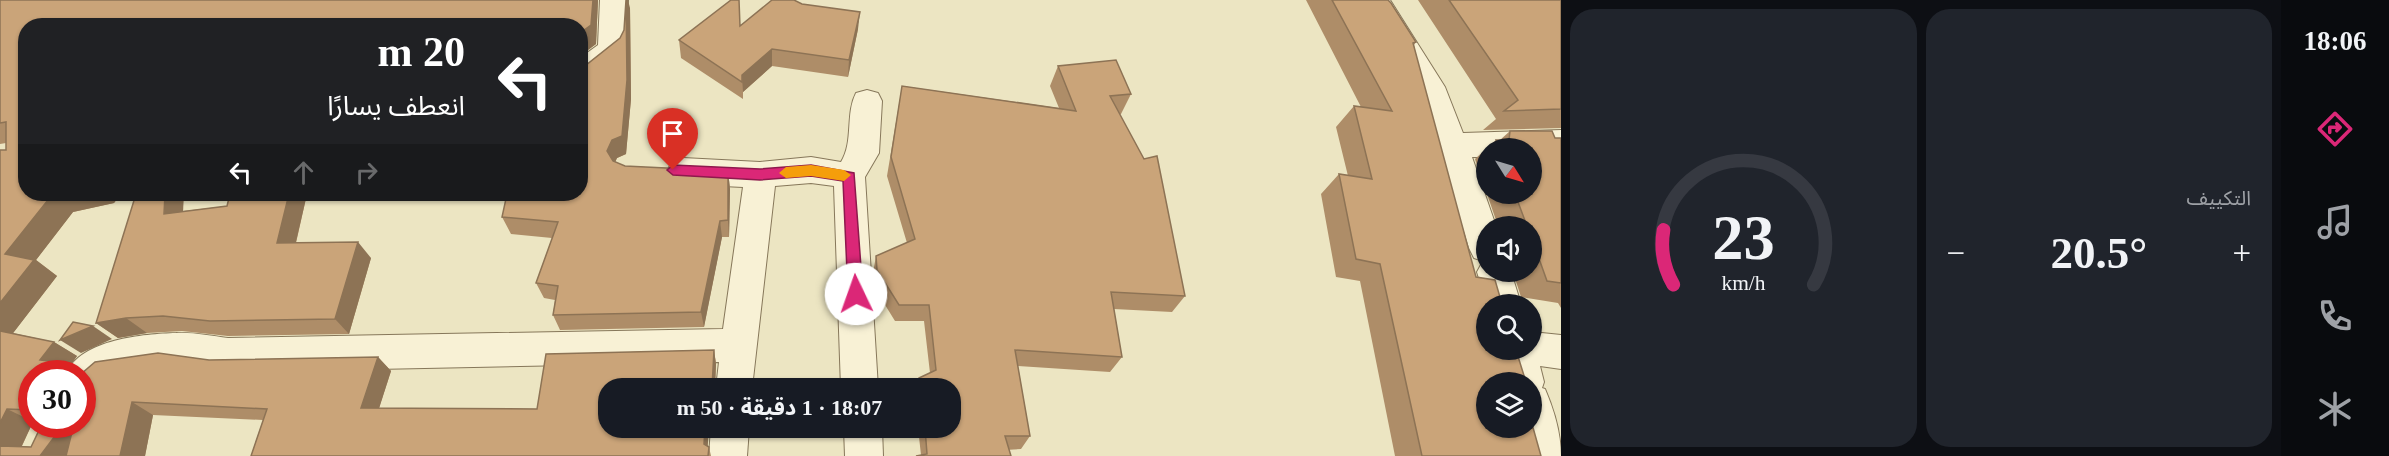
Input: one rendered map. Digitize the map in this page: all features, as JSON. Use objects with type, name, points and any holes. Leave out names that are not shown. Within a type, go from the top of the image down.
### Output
[{"type":"street","points":[[588,68],[612,49],[614,0]]},
{"type":"street","points":[[1376,0],[1430,87],[1453,146],[1476,217]]},
{"type":"street","points":[[860,378],[849,176],[863,153],[867,101]]},
{"type":"street","points":[[1453,146],[1561,142]]},
{"type":"street","points":[[654,169],[760,175],[811,171],[849,176]]},
{"type":"street","points":[[735,378],[760,175]]},
{"type":"street","points":[[96,368],[109,358],[178,349],[228,355],[737,345]]},
{"type":"street","points":[[1542,349],[1561,352]]},
{"type":"street","points":[[728,456],[729,438]]},
{"type":"street","points":[[863,438],[864,456]]},
{"type":"street","points":[[1541,438],[1546,456]]},
{"type":"building","points":[[0,0],[593,0],[591,25],[588,27],[588,18],[18,18],[18,201],[47,201],[5,254],[34,260],[0,303],[0,150],[6,150],[6,122],[0,123]]},
{"type":"building","points":[[626,0],[627,80],[622,136],[612,140],[607,151],[613,161],[625,166],[728,171],[728,220],[720,221],[701,312],[553,315],[558,286],[536,283],[558,222],[502,217],[505,201],[588,201],[588,63],[620,38],[624,30]]},
{"type":"building","points":[[731,0],[739,0],[740,26],[772,0],[794,0],[802,4],[860,12],[849,60],[772,49],[742,75],[742,82],[679,40]]},
{"type":"building","points":[[1332,0],[1388,0],[1416,42],[1413,43],[1476,282],[1496,282],[1499,294],[1476,294],[1476,360],[1519,360],[1523,372],[1476,372],[1476,438],[1536,438],[1541,456],[1422,456],[1380,264],[1356,259],[1339,174],[1372,179],[1354,106],[1392,111]]},
{"type":"building","points":[[1449,0],[1561,0],[1561,109],[1504,111],[1518,100]]},
{"type":"building","points":[[1116,60],[1131,94],[1110,96],[1144,159],[1157,156],[1185,296],[1111,292],[1122,357],[1015,350],[1030,436],[1005,436],[1011,456],[916,456],[927,454],[926,438],[961,438],[961,378],[919,378],[936,370],[929,305],[899,305],[877,270],[876,256],[915,239],[891,157],[902,86],[1076,111],[1058,66]]},
{"type":"building","points":[[1510,131],[1552,131],[1555,138],[1561,138],[1561,283],[1547,281],[1542,267],[1542,216],[1523,216],[1519,204],[1542,204],[1542,138],[1509,138]]},
{"type":"building","points":[[134,201],[165,201],[164,214],[227,206],[228,201],[287,201],[277,243],[358,242],[335,319],[210,321],[163,316],[126,318],[96,323]]},
{"type":"building","points":[[73,322],[93,326],[60,340]]},
{"type":"building","points":[[0,331],[54,342],[40,360],[18,360],[18,409],[7,409],[0,423]]},
{"type":"building","points":[[714,350],[713,378],[598,378],[598,438],[704,438],[704,444],[709,447],[708,456],[251,456],[267,409],[132,402],[120,456],[66,456],[70,438],[96,438],[96,362],[158,353],[209,360],[378,357],[361,408],[537,409],[546,354]]},
{"type":"building","points":[[35,438],[54,438],[40,456],[0,456],[0,446],[31,447]]},
{"type":"slow traffic","points":[[786,173],[811,171],[844,175]]},
{"type":"route","points":[[673,170],[760,175],[811,171],[849,176],[856,294]]}]
